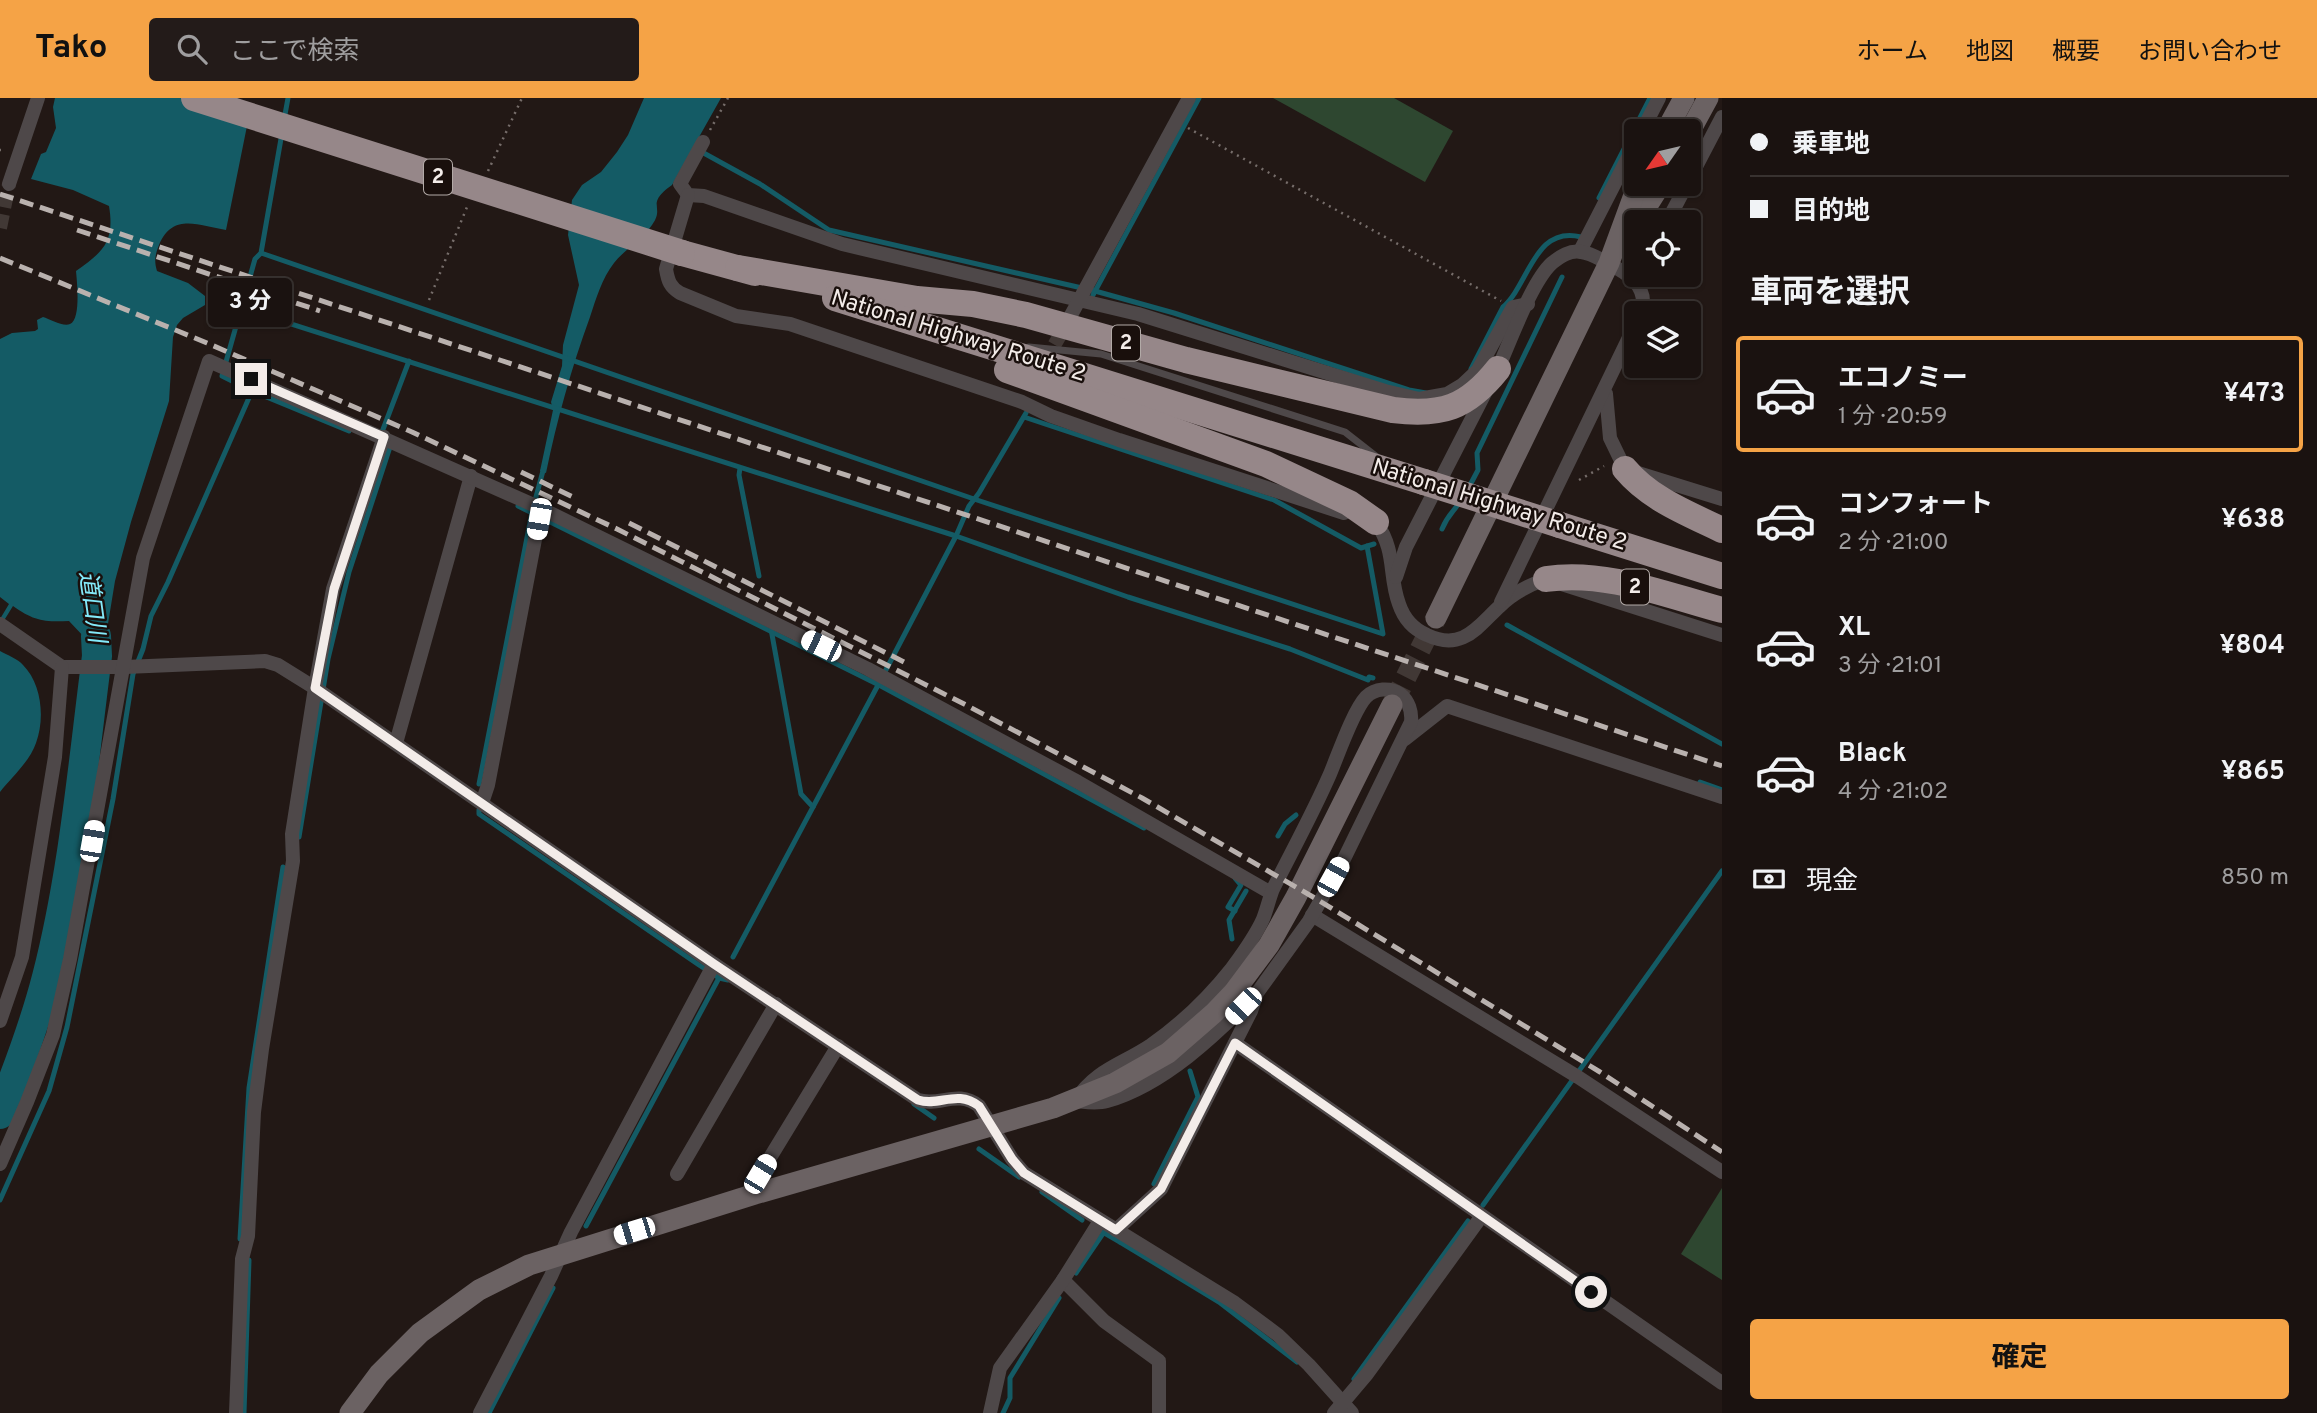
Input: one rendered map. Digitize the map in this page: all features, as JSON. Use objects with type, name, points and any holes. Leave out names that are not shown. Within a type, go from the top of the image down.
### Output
[{"type":"highway","name":"National Highway Route 2","points":[[194,98],[682,253],[738,268],[1722,576]]},
{"type":"highway","name":"2","points":[[738,268],[917,299],[973,304],[1026,315],[1186,360],[1393,410],[1416,413],[1452,408],[1476,393],[1497,369]]},
{"type":"highway","name":"2","points":[[855,305],[898,332],[1266,464],[1349,503],[1376,522]]},
{"type":"highway","points":[[1625,469],[1636,482],[1656,497],[1722,530]]},
{"type":"highway","name":"2","points":[[1546,579],[1584,577],[1636,587],[1722,610]]},
{"type":"street","points":[[9,184],[38,98]]},
{"type":"street","points":[[1070,317],[1189,98]]},
{"type":"street","points":[[1648,119],[1659,98]]},
{"type":"street","points":[[1673,119],[1684,98]]},
{"type":"street","points":[[1697,119],[1708,98]]},
{"type":"street","points":[[1701,157],[1722,117]]},
{"type":"street","points":[[688,195],[680,184],[700,148]]},
{"type":"street","points":[[1580,251],[1624,165]]},
{"type":"street","points":[[688,195],[704,196],[842,244],[1084,293],[1138,314],[1385,391],[1419,399],[1447,394],[1462,386],[1478,370],[1513,307],[1528,304]]},
{"type":"street","points":[[688,195],[666,269],[673,289],[736,316],[790,324],[1022,402],[1051,416],[1119,440],[1376,522],[1389,547],[1397,597],[1405,616],[1418,631],[1433,638],[1454,639],[1472,633],[1488,621],[1499,606],[1624,349]]},
{"type":"street","points":[[1436,618],[1608,263],[1633,196]]},
{"type":"street","points":[[1608,263],[1624,241]]},
{"type":"street","points":[[1395,578],[1406,547],[1545,270],[1566,253],[1580,251],[1624,271]]},
{"type":"street","points":[[0,1164],[53,1035],[132,667],[143,558],[209,360],[537,510],[868,670],[1078,782],[1271,894]]},
{"type":"street","points":[[1606,387],[1605,405],[1610,438],[1625,469],[1722,499]]},
{"type":"street","points":[[1022,402],[1030,388]]},
{"type":"street","points":[[236,1413],[242,1259],[248,1236],[254,1112],[266,1015],[293,861],[292,834],[320,692],[334,589],[382,441]]},
{"type":"street","points":[[396,743],[470,481]]},
{"type":"street","points":[[482,803],[506,695],[537,510]]},
{"type":"street","points":[[1499,606],[1519,591],[1546,579],[1722,635]]},
{"type":"street","points":[[0,624],[69,666],[132,667],[265,661],[278,665],[482,803],[710,970],[774,1008],[835,1050],[922,1102],[955,1097],[973,1101],[1024,1173],[1235,1303],[1278,1335],[1309,1365],[1343,1410],[1481,1217]]},
{"type":"street","points":[[0,1021],[22,957],[69,666]]},
{"type":"street","points":[[1388,690],[1401,695],[1406,700],[1412,716],[1404,740],[1312,915],[1257,993],[1216,1034],[1146,1083],[1107,1101],[1075,1101],[1086,1084],[1152,1044],[1213,991],[1249,944],[1263,919],[1271,894],[1327,781],[1359,708],[1370,694],[1388,690]]},
{"type":"street","points":[[350,1413],[399,1352],[457,1304],[529,1265],[1075,1101],[1134,1073],[1168,1053],[1214,1013],[1240,985],[1269,944],[1296,897],[1392,705]]},
{"type":"street","points":[[1404,740],[1447,706],[1722,797]]},
{"type":"street","points":[[1312,915],[1575,1076],[1722,1172]]},
{"type":"street","points":[[480,1413],[560,1254],[710,970]]},
{"type":"street","points":[[1116,1230],[1161,1189],[1235,1043],[1257,993]]},
{"type":"street","points":[[677,1174],[774,1008]]},
{"type":"street","points":[[1235,1043],[1722,1383]]},
{"type":"street","points":[[755,1195],[760,1174],[835,1050]]},
{"type":"street","points":[[990,1413],[1000,1368],[1063,1280],[1100,1221]]},
{"type":"street","points":[[1063,1280],[1104,1321],[1158,1361],[1159,1413]]},
{"type":"path","points":[[700,148],[728,98]]},
{"type":"path","points":[[1187,128],[1505,303]]},
{"type":"green space","points":[[1273,98],[1394,98],[1453,131],[1425,182]]},
{"type":"green space","points":[[1722,1188],[1722,1280],[1681,1254]]},
{"type":"water","points":[[55,98],[238,98],[247,126],[226,230],[197,224],[179,225],[165,235],[159,245],[155,261],[157,271],[188,283],[205,296],[205,305],[183,318],[173,337],[169,401],[115,581],[106,636],[109,658],[87,660],[86,639],[69,621],[40,619],[13,606],[0,627],[0,619],[9,604],[0,597],[0,339],[12,333],[35,331],[38,329],[37,320],[43,317],[64,324],[73,321],[78,300],[76,271],[100,252],[110,229],[109,206],[73,190],[31,179],[56,128],[53,107]]},
{"type":"water","points":[[644,98],[721,98],[672,185],[659,197],[656,219],[614,263],[603,282],[571,375],[546,473],[540,471],[553,410],[551,402],[562,366],[563,345],[579,285],[568,235],[572,200],[582,185],[601,172],[617,152],[628,135]]},
{"type":"water","points":[[0,651],[18,661],[29,673],[38,692],[41,713],[39,734],[33,750],[0,792]]},
{"type":"waterway","points":[[284,120],[288,98]]},
{"type":"waterway","points":[[1093,295],[1199,98]]},
{"type":"waterway","points":[[1599,198],[1650,98]]},
{"type":"waterway","points":[[0,1200],[49,1091],[67,1027],[113,799],[133,674],[143,649],[151,616],[252,391],[222,376],[255,259],[261,253],[282,133]]},
{"type":"waterway","points":[[700,151],[760,184],[829,230],[1095,291],[1174,313],[1409,390],[1426,393]]},
{"type":"waterway","points":[[1471,369],[1503,307],[1543,248],[1553,240],[1565,236],[1581,237]]},
{"type":"waterway","points":[[261,253],[974,499],[1383,634],[1367,546]]},
{"type":"waterway","points":[[1468,489],[1478,470],[1477,453],[1562,277]]},
{"type":"waterway","points":[[241,308],[956,536],[1128,597],[1290,649],[1368,680],[1369,677],[1373,678]]},
{"type":"waterway","points":[[382,432],[409,361]]},
{"type":"waterway","points":[[252,391],[349,431]]},
{"type":"waterway","points":[[733,957],[877,687],[969,506],[1026,413]]},
{"type":"waterway","points":[[1024,417],[1274,500],[1361,548],[1374,544]]},
{"type":"waterway","points":[[299,837],[328,659],[349,572],[390,447]]},
{"type":"waterway","points":[[479,784],[532,512],[544,467]]},
{"type":"waterway","points":[[740,468],[739,475],[759,576]]},
{"type":"waterway","points":[[1442,529],[1461,500]]},
{"type":"waterway","points":[[518,506],[879,685],[1144,828]]},
{"type":"waterway","points":[[1507,625],[1722,744]]},
{"type":"waterway","points":[[771,629],[801,794],[813,807]]},
{"type":"waterway","name":"道口川","points":[[0,1114],[37,1012],[56,938],[77,818],[97,656],[96,636]]},
{"type":"waterway","points":[[1700,782],[1722,790]]},
{"type":"waterway","points":[[479,810],[479,814],[699,965],[719,978],[728,980]]},
{"type":"waterway","points":[[1278,836],[1285,824],[1296,815]]},
{"type":"waterway","points":[[240,1239],[249,1088],[283,867]]},
{"type":"waterway","points":[[1483,1205],[1722,871]]},
{"type":"waterway","points":[[1235,878],[1241,885],[1228,907],[1235,911]]},
{"type":"waterway","points":[[1232,939],[1229,920],[1246,891]]},
{"type":"waterway","points":[[586,1226],[720,976]]},
{"type":"waterway","points":[[1154,1184],[1198,1097],[1190,1071]]},
{"type":"waterway","points":[[914,1104],[934,1118]]},
{"type":"waterway","points":[[979,1149],[1019,1177]]},
{"type":"waterway","points":[[1042,1192],[1082,1220]]},
{"type":"waterway","points":[[1354,1379],[1468,1221]]},
{"type":"waterway","points":[[1101,1231],[1120,1242],[1121,1240]]},
{"type":"waterway","points":[[1076,1273],[1104,1232]]},
{"type":"waterway","points":[[1120,1242],[1219,1302],[1297,1362]]},
{"type":"waterway","points":[[244,1413],[249,1260]]},
{"type":"waterway","points":[[489,1413],[553,1288]]},
{"type":"waterway","points":[[1003,1413],[1010,1398],[1010,1378],[1059,1298]]},
{"type":"tunnel","points":[[0,228],[9,184]]},
{"type":"tunnel","points":[[1044,363],[1067,323]]},
{"type":"tunnel","points":[[1392,705],[1436,618]]},
{"type":"railway","points":[[0,194],[1722,766]]},
{"type":"railway","points":[[77,230],[320,311]]},
{"type":"railway","points":[[0,258],[207,343],[412,432],[617,529],[966,705],[1142,798],[1313,897],[1600,1072],[1722,1152]]},
{"type":"railway","points":[[521,472],[575,498]]},
{"type":"railway","points":[[629,523],[910,665]]},
{"type":"route","points":[[251,379],[384,437],[334,589],[315,688],[714,964],[918,1100],[925,1102],[955,1097],[973,1101],[979,1106],[1017,1167],[1116,1230],[1161,1189],[1235,1043],[1591,1292]]}]
